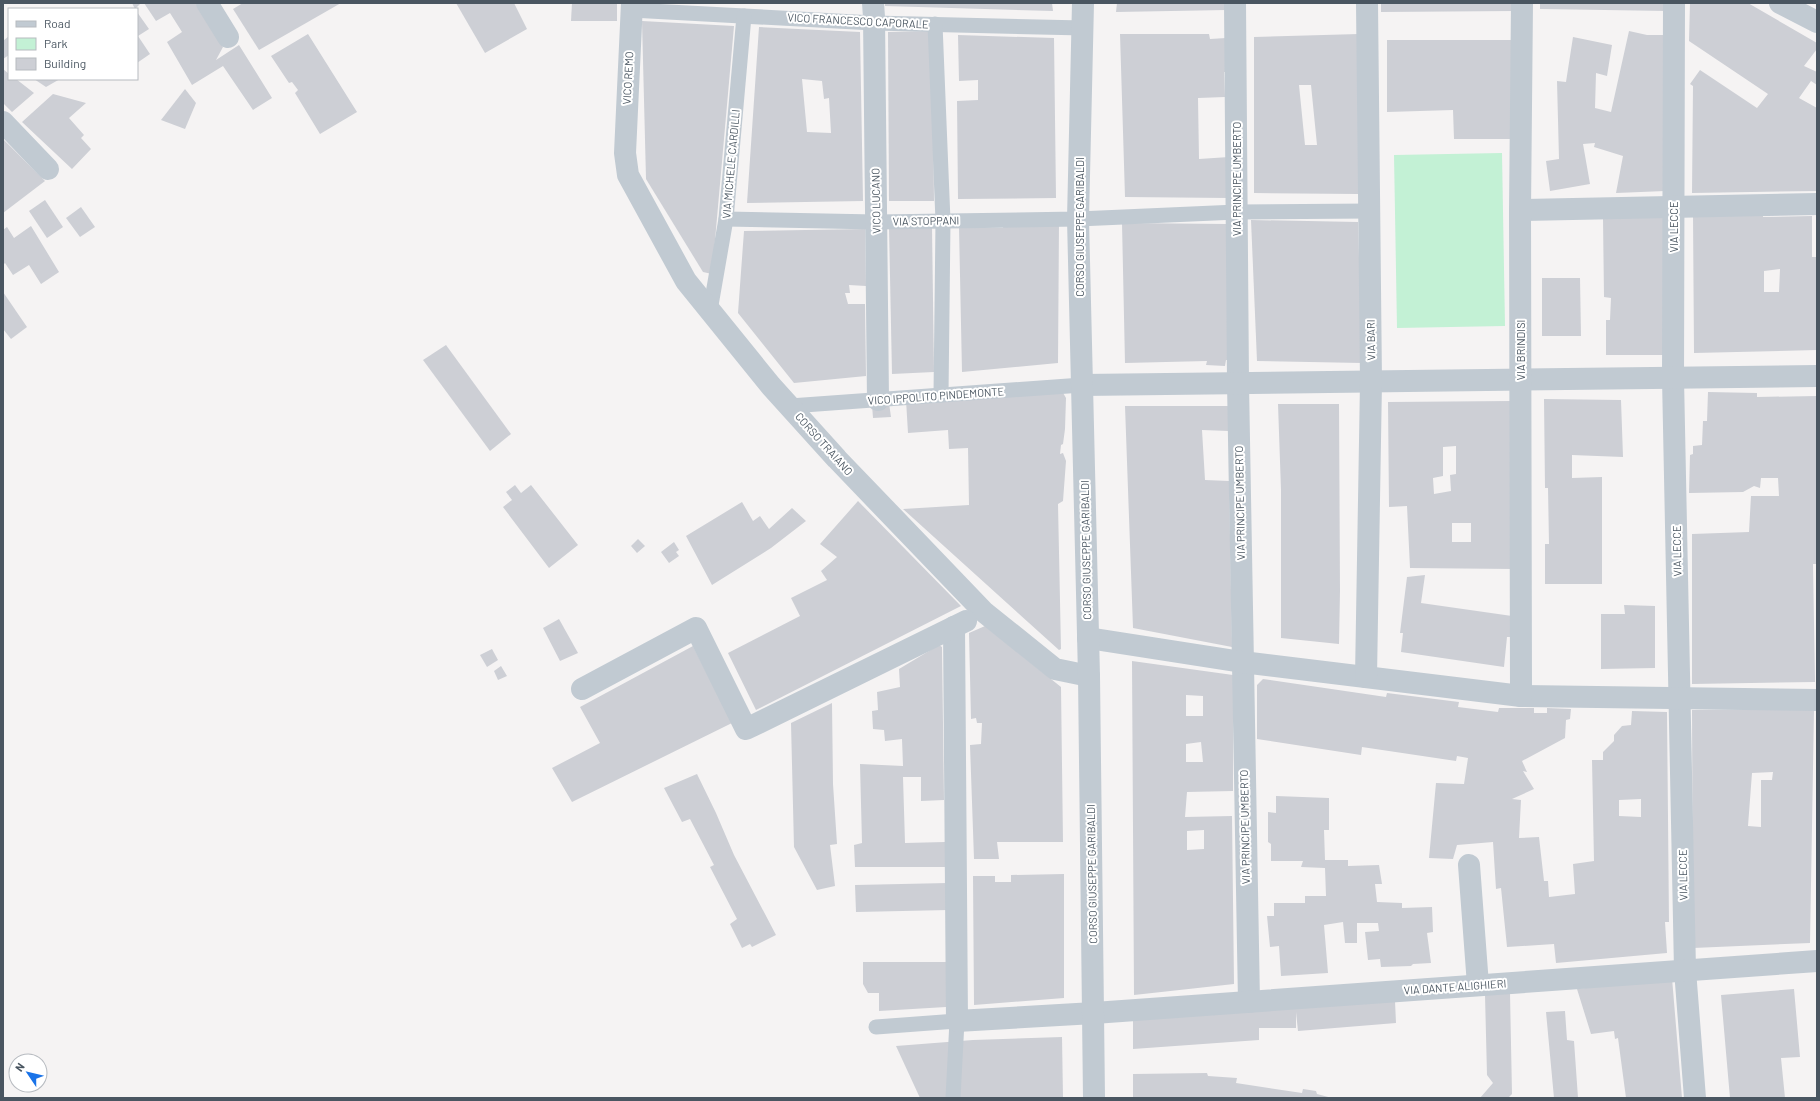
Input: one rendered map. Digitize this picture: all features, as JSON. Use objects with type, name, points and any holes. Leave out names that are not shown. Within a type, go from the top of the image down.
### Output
[{"type":"street","name":"CORSO GIUSEPPE GARIBALDI","points":[[1083,3],[1084,28],[1078,219],[1089,676],[1094,1098]]},
{"type":"street","name":"VIA PRINCIPE UMBERTO","points":[[1235,3],[1238,383],[1249,1002]]},
{"type":"street","name":"VIA BARI","points":[[1366,677],[1372,382],[1367,3]]},
{"type":"street","name":"VIA BRINDISI","points":[[1521,696],[1522,380],[1520,210],[1522,3]]},
{"type":"street","name":"VIA LECCE","points":[[1674,3],[1673,378],[1685,970],[1695,1098]]},
{"type":"street","points":[[1780,3],[1817,22]]},
{"type":"street","points":[[215,6],[228,37]]},
{"type":"street","name":"VICO REMO","points":[[625,153],[631,7]]},
{"type":"street","name":"VICO LUCANO","points":[[874,13],[878,400]]},
{"type":"street","points":[[3,122],[48,168]]},
{"type":"street","name":"CORSO TRAIANO","points":[[625,153],[628,175],[686,281],[790,406],[837,459],[984,612],[1055,669],[1089,676]]},
{"type":"street","points":[[1520,210],[1817,204]]},
{"type":"street","points":[[1082,385],[1817,376]]},
{"type":"street","points":[[582,689],[696,628],[746,729],[984,612]]},
{"type":"street","points":[[954,627],[957,1021]]},
{"type":"street","points":[[1088,638],[1242,662],[1521,696],[1817,700]]},
{"type":"street","points":[[1469,865],[1478,985]]},
{"type":"street","name":"VIA DANTE ALIGHIERI","points":[[957,1021],[1094,1013],[1817,961]]},
{"type":"lane","name":"VICO FRANCESCO CAPORALE","points":[[631,7],[744,16],[874,13],[935,24],[1084,28]]},
{"type":"lane","name":"VIA MICHELE CARDILLI","points":[[710,311],[726,219],[744,16]]},
{"type":"lane","points":[[935,24],[943,221],[941,395]]},
{"type":"lane","name":"VIA STOPPANI","points":[[726,219],[876,222],[1078,219],[1237,212],[1370,211]]},
{"type":"lane","name":"VICO IPPOLITO PINDEMONTE","points":[[790,406],[1082,385]]},
{"type":"lane","points":[[876,1027],[957,1021],[954,1098]]},
{"type":"green space","points":[[1502,153],[1505,326],[1397,328],[1394,155]]},
{"type":"building","points":[[132,3],[141,3],[136,8]]},
{"type":"building","points":[[144,3],[196,3],[223,47],[216,60],[239,45],[272,98],[253,110],[223,66],[192,85],[167,42],[182,32],[170,13],[156,21]]},
{"type":"building","points":[[243,3],[341,3],[259,50],[233,9]]},
{"type":"building","points":[[456,3],[514,3],[527,29],[485,53]]},
{"type":"building","points":[[572,3],[617,3],[617,21],[571,21]]},
{"type":"building","points":[[885,3],[1052,3],[1053,11],[885,6]]},
{"type":"building","points":[[1117,3],[1226,3],[1226,10],[1116,12]]},
{"type":"building","points":[[1381,3],[1515,3],[1515,11],[1381,12]]},
{"type":"building","points":[[1540,3],[1668,3],[1669,11],[1540,9]]},
{"type":"building","points":[[1690,3],[1748,3],[1817,43],[1817,49],[1804,66],[1817,72],[1817,85],[1811,81],[1799,98],[1817,108],[1817,191],[1692,193],[1693,86],[1690,84],[1700,70],[1757,108],[1768,94],[1689,41]]},
{"type":"building","points":[[138,13],[149,29],[138,36]]},
{"type":"building","points":[[642,21],[734,26],[712,274],[703,272],[646,179]]},
{"type":"building","points":[[759,27],[860,32],[863,201],[747,203]],"holes":[[[802,79],[822,81],[824,99],[829,98],[831,133],[807,132]]]},
{"type":"building","points":[[932,31],[934,201],[889,201],[888,32]]},
{"type":"building","points":[[1629,31],[1647,35],[1666,35],[1665,191],[1616,193],[1623,156],[1594,147],[1595,143],[1583,144],[1590,184],[1550,191],[1546,161],[1559,159],[1557,81],[1566,82],[1573,37],[1612,45],[1607,76],[1596,73],[1595,108],[1611,112]]},
{"type":"building","points":[[308,34],[357,112],[320,134],[295,93],[298,90],[292,82],[289,83],[271,56]]},
{"type":"building","points":[[1120,34],[1209,34],[1210,39],[1226,38],[1228,72],[1224,72],[1225,97],[1198,98],[1199,159],[1229,157],[1229,198],[1125,197]]},
{"type":"building","points":[[1359,34],[1358,194],[1254,193],[1254,37]],"holes":[[[1299,85],[1311,85],[1317,145],[1305,145]]]},
{"type":"building","points":[[958,35],[1054,38],[1056,198],[958,199],[957,101],[978,100],[978,80],[959,81]]},
{"type":"building","points":[[138,36],[150,54],[138,62]]},
{"type":"building","points":[[8,37],[8,56],[3,59],[3,41]]},
{"type":"building","points":[[1387,40],[1512,40],[1512,139],[1454,139],[1453,110],[1387,112]]},
{"type":"building","points":[[3,69],[8,73],[8,80],[17,80],[34,93],[12,112],[3,103]]},
{"type":"building","points":[[36,80],[58,80],[46,87]]},
{"type":"building","points":[[185,89],[196,103],[185,129],[161,120]]},
{"type":"building","points":[[53,94],[86,103],[69,118],[84,135],[81,138],[91,149],[72,169],[22,122]]},
{"type":"building","points":[[3,139],[45,181],[3,213]]},
{"type":"building","points":[[45,200],[63,227],[47,238],[29,211]]},
{"type":"building","points":[[81,207],[95,227],[80,237],[66,218]]},
{"type":"building","points":[[1763,214],[1763,217],[1812,216],[1812,257],[1817,257],[1817,350],[1694,353],[1693,215]],"holes":[[[1780,269],[1779,292],[1764,292],[1764,271]]]},
{"type":"building","points":[[1666,217],[1668,355],[1606,355],[1606,320],[1610,320],[1611,298],[1604,297],[1603,218]]},
{"type":"building","points":[[1251,220],[1358,222],[1362,363],[1257,361]]},
{"type":"building","points":[[1004,222],[1059,223],[1058,363],[962,372],[959,227],[1003,228]]},
{"type":"building","points":[[1122,223],[1227,224],[1232,360],[1226,360],[1225,366],[1206,365],[1207,361],[1125,363]]},
{"type":"building","points":[[31,226],[59,272],[41,284],[29,265],[13,275],[5,263],[3,265],[3,230],[7,227],[14,238]]},
{"type":"building","points":[[889,227],[932,227],[934,372],[892,374]]},
{"type":"building","points":[[865,229],[866,286],[849,285],[850,293],[845,293],[848,304],[865,304],[866,376],[794,383],[738,313],[744,231]]},
{"type":"building","points":[[1542,278],[1580,278],[1581,336],[1542,336]]},
{"type":"building","points":[[3,292],[27,327],[11,339],[3,329]]},
{"type":"building","points":[[446,345],[511,434],[490,451],[423,360]]},
{"type":"building","points":[[1062,391],[1066,398],[1065,429],[1060,454],[1063,453],[1066,461],[1063,501],[1058,504],[1061,649],[1059,650],[903,509],[969,505],[968,448],[949,449],[948,430],[908,433],[906,400]]},
{"type":"building","points":[[1708,392],[1757,393],[1757,397],[1817,396],[1817,564],[1813,564],[1815,682],[1692,684],[1692,534],[1749,532],[1751,496],[1779,496],[1778,478],[1761,478],[1760,488],[1754,486],[1743,492],[1689,493],[1690,455],[1693,454],[1693,446],[1702,445],[1703,421],[1707,421]]},
{"type":"building","points":[[1544,399],[1621,400],[1623,457],[1572,455],[1572,478],[1602,477],[1602,584],[1545,584],[1545,544],[1549,544],[1548,488],[1545,488]]},
{"type":"building","points":[[1512,401],[1514,569],[1410,568],[1407,506],[1389,507],[1388,402]],"holes":[[[1456,446],[1456,474],[1450,475],[1451,491],[1434,494],[1433,478],[1443,476],[1443,447]],[[1452,523],[1471,523],[1471,542],[1452,542]]]},
{"type":"building","points":[[889,403],[891,417],[873,418],[872,405]]},
{"type":"building","points":[[1278,404],[1339,404],[1339,644],[1281,638],[1281,490]]},
{"type":"building","points":[[1125,406],[1228,406],[1229,431],[1202,430],[1205,480],[1229,481],[1232,647],[1133,628]]},
{"type":"building","points":[[515,485],[521,493],[531,485],[578,545],[549,568],[503,507],[512,500],[506,492]]},
{"type":"building","points":[[858,501],[961,606],[756,710],[728,653],[800,616],[791,598],[827,580],[821,571],[837,557],[820,544]]},
{"type":"building","points":[[742,502],[753,521],[760,516],[769,529],[792,508],[806,521],[771,548],[712,585],[686,536]]},
{"type":"building","points":[[638,539],[645,546],[637,553],[631,546]]},
{"type":"building","points":[[674,542],[679,550],[676,552],[679,556],[669,563],[661,552]]},
{"type":"building","points":[[1425,575],[1421,603],[1512,616],[1513,637],[1507,637],[1504,667],[1401,652],[1403,633],[1400,633],[1407,577]]},
{"type":"building","points":[[1624,605],[1655,606],[1655,668],[1601,669],[1601,614],[1625,614]]},
{"type":"building","points":[[559,619],[578,653],[560,661],[543,628]]},
{"type":"building","points":[[985,626],[1061,687],[1063,842],[997,842],[999,859],[974,859],[970,745],[981,744],[982,723],[977,723],[976,718],[971,719],[969,633]]},
{"type":"building","points":[[939,645],[942,647],[944,800],[921,801],[921,777],[903,777],[905,843],[945,842],[945,867],[855,867],[854,845],[862,843],[860,764],[903,766],[902,739],[885,741],[884,730],[873,729],[872,711],[878,710],[877,692],[900,687],[899,669]]},
{"type":"building","points":[[693,646],[732,723],[572,802],[552,768],[600,743],[580,707]]},
{"type":"building","points":[[492,649],[498,660],[487,667],[480,655]]},
{"type":"building","points":[[1132,661],[1233,675],[1233,791],[1187,792],[1185,817],[1232,816],[1234,984],[1134,995]],"holes":[[[1186,695],[1203,696],[1203,716],[1186,716]],[[1201,742],[1203,762],[1186,762],[1186,744]],[[1204,830],[1204,849],[1187,850],[1187,831]]]},
{"type":"building","points":[[501,666],[507,676],[498,680],[494,671]]},
{"type":"building","points":[[1263,679],[1386,697],[1387,693],[1459,702],[1458,707],[1498,712],[1499,708],[1534,708],[1534,713],[1547,713],[1547,708],[1571,709],[1570,719],[1566,720],[1565,738],[1522,761],[1527,772],[1523,771],[1534,789],[1512,799],[1521,800],[1519,838],[1539,837],[1544,881],[1548,881],[1549,897],[1575,894],[1573,864],[1594,861],[1592,760],[1603,760],[1603,752],[1614,741],[1614,735],[1622,726],[1631,725],[1632,711],[1667,712],[1669,922],[1665,922],[1667,953],[1556,963],[1554,944],[1507,947],[1501,888],[1496,889],[1493,842],[1457,845],[1453,859],[1429,858],[1436,783],[1464,784],[1468,758],[1457,756],[1456,761],[1362,747],[1361,755],[1257,739],[1257,685]],"holes":[[[1641,799],[1641,817],[1619,816],[1619,800]]]},
{"type":"building","points":[[832,703],[833,784],[837,844],[830,845],[835,886],[817,890],[794,847],[791,723]]},
{"type":"building","points":[[1814,709],[1810,943],[1693,948],[1692,710]],"holes":[[[1773,772],[1772,780],[1761,780],[1761,827],[1748,826],[1752,773]]]},
{"type":"building","points":[[697,774],[734,855],[776,935],[752,947],[750,944],[742,948],[730,924],[737,919],[710,867],[714,865],[690,819],[682,822],[664,788]]},
{"type":"building","points":[[1276,796],[1329,798],[1329,830],[1324,830],[1325,860],[1348,860],[1348,866],[1379,865],[1382,884],[1375,884],[1377,902],[1402,903],[1402,908],[1432,907],[1433,932],[1427,933],[1431,963],[1413,964],[1411,966],[1381,967],[1380,959],[1368,960],[1365,932],[1379,931],[1378,923],[1357,923],[1357,943],[1345,943],[1343,922],[1324,925],[1328,973],[1281,976],[1279,946],[1270,947],[1267,916],[1274,916],[1274,903],[1305,903],[1305,896],[1326,896],[1325,868],[1301,867],[1303,861],[1271,861],[1271,844],[1268,842],[1268,812],[1276,813]]},
{"type":"building","points":[[1064,874],[1064,998],[974,1005],[973,876],[995,876],[995,882],[1011,882],[1011,875]]},
{"type":"building","points":[[948,883],[949,910],[856,912],[855,885]]},
{"type":"building","points":[[863,962],[946,962],[946,1007],[879,1011],[879,993],[868,993],[863,984]]},
{"type":"building","points":[[1672,978],[1682,1098],[1626,1098],[1618,1038],[1615,1039],[1614,1031],[1591,1034],[1577,989]]},
{"type":"building","points":[[1794,989],[1800,1057],[1781,1058],[1785,1098],[1730,1098],[1721,995]]},
{"type":"building","points":[[1510,993],[1512,1094],[1508,1098],[1480,1098],[1493,1083],[1487,1075],[1485,995]]},
{"type":"building","points":[[1395,1001],[1396,1023],[1298,1031],[1296,1012],[1296,1028],[1259,1028],[1259,1040],[1133,1049],[1133,1020]]},
{"type":"building","points":[[1565,1011],[1567,1040],[1574,1041],[1578,1098],[1554,1098],[1546,1012]]},
{"type":"building","points":[[1062,1037],[1063,1098],[920,1098],[896,1046],[973,1040]]},
{"type":"building","points":[[1207,1073],[1208,1076],[1237,1078],[1236,1083],[1302,1093],[1303,1089],[1316,1091],[1317,1094],[1332,1098],[1133,1098],[1133,1074]]}]
